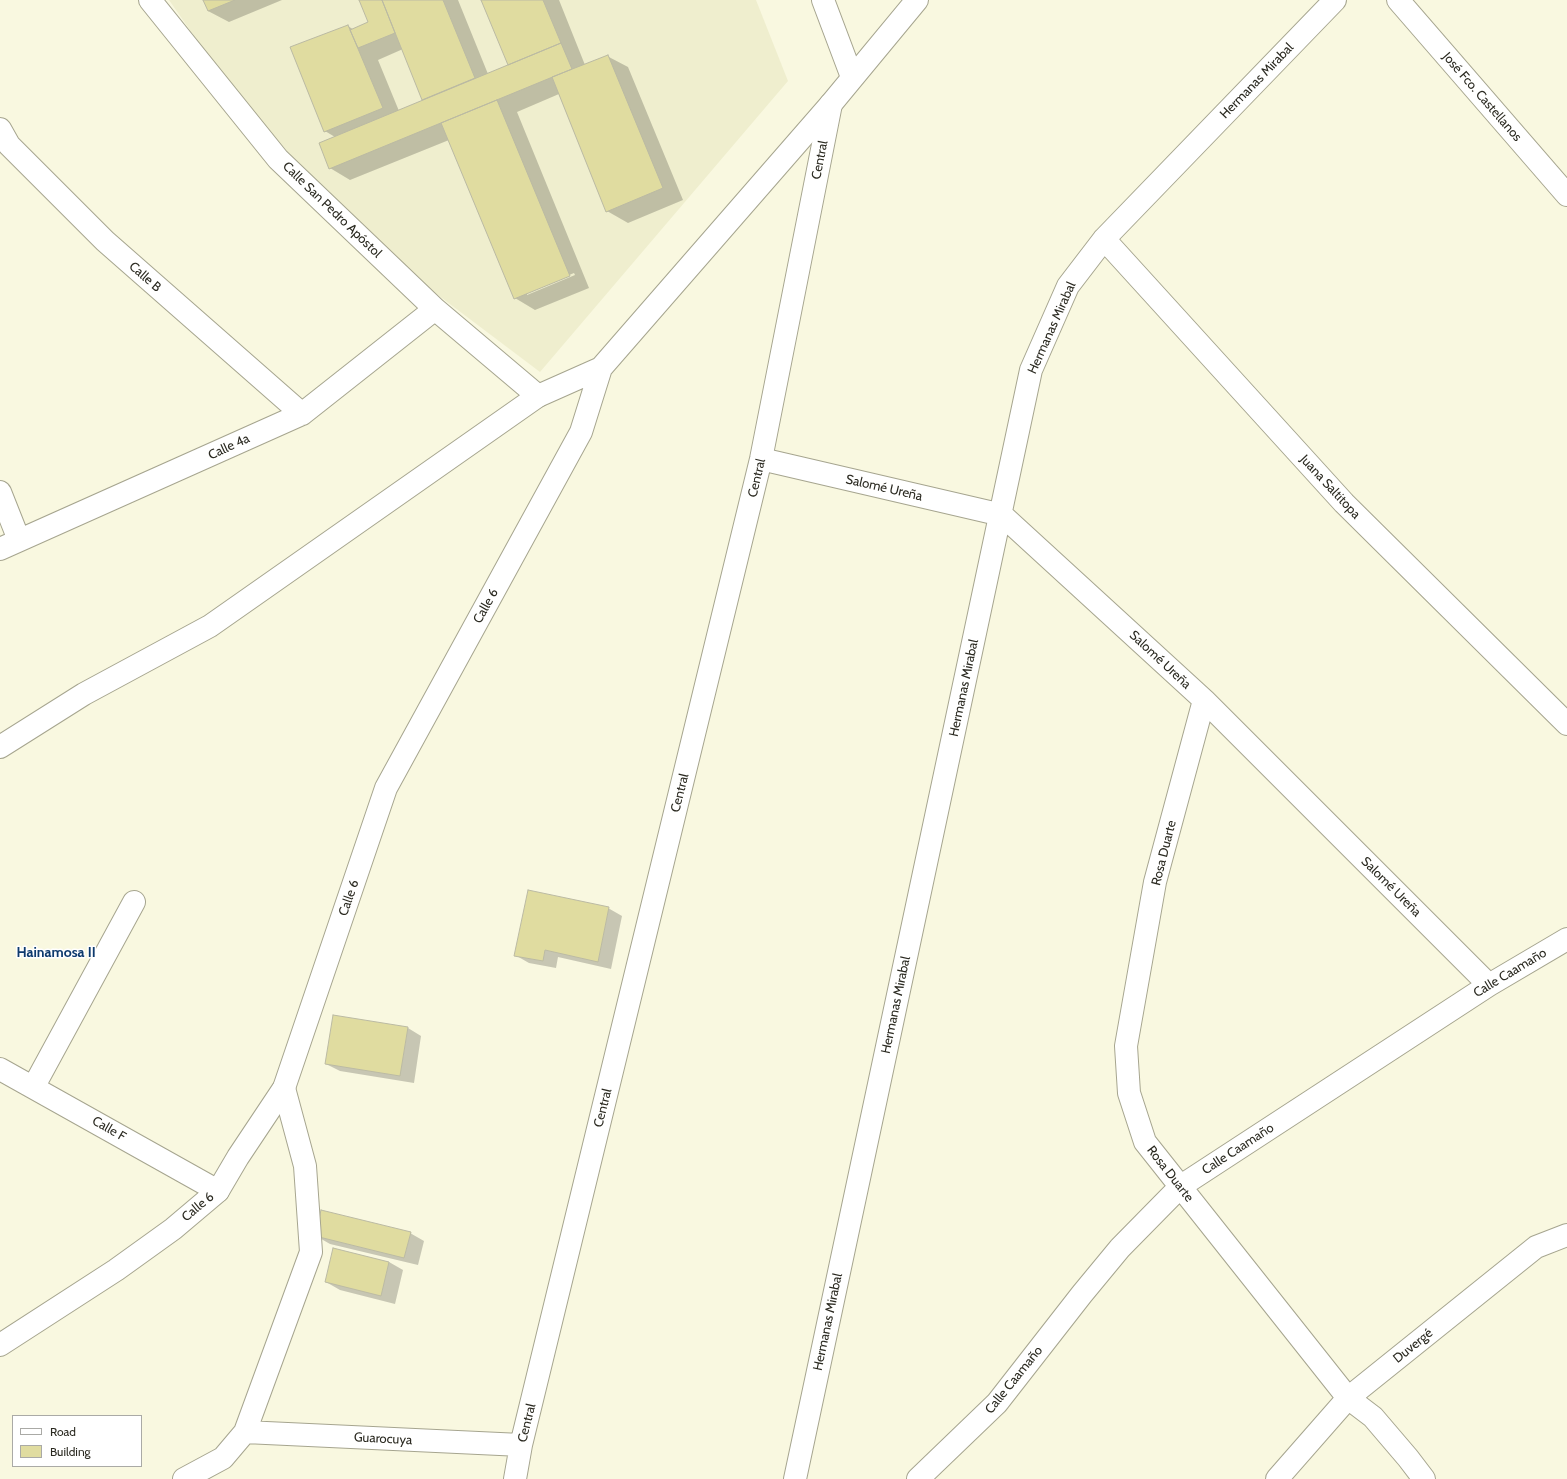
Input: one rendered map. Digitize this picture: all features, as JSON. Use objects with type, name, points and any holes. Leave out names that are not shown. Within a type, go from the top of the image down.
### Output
[{"type":"street","name":"Calle San Pedro Apóstol","points":[[150,0],[278,159],[435,309],[538,396]]},
{"type":"street","points":[[823,0],[852,77]]},
{"type":"street","points":[[0,747],[84,694],[210,626],[538,396],[601,368],[831,104],[852,77],[918,0]]},
{"type":"street","name":"Hermanas Mirabal","points":[[795,1479],[1002,515],[1031,370],[1068,286],[1104,239],[1335,0]]},
{"type":"street","name":"José Fco. Castellanos","points":[[1398,0],[1567,195]]},
{"type":"street","name":"Central","points":[[515,1479],[521,1446],[761,459],[831,104]]},
{"type":"street","name":"Calle B","points":[[0,129],[9,145],[105,242],[302,414]]},
{"type":"street","name":"Juana Saltitopa","points":[[1104,239],[1344,503],[1567,724]]},
{"type":"street","name":"Calle 4a","points":[[10,545],[302,414],[435,309]]},
{"type":"street","name":"Calle 6","points":[[0,1345],[116,1270],[173,1229],[218,1191],[238,1157],[284,1088],[386,788],[581,432],[601,368]]},
{"type":"street","name":"Salomé Ureña","points":[[761,459],[1002,515],[1204,700],[1489,985]]},
{"type":"street","points":[[0,492],[10,545]]},
{"type":"street","name":"Rosa Duarte","points":[[1204,700],[1155,882],[1126,1046],[1129,1094],[1145,1142],[1348,1398],[1373,1417],[1424,1479]]},
{"type":"street","points":[[34,1086],[134,902]]},
{"type":"street","name":"Calle Caamaño","points":[[918,1479],[997,1403],[1120,1248],[1181,1186],[1489,985],[1567,939]]},
{"type":"street","name":"Calle F","points":[[0,1069],[34,1086],[218,1191]]},
{"type":"street","points":[[184,1479],[220,1469],[246,1432],[311,1252],[306,1166],[284,1088]]},
{"type":"street","name":"Duvergé","points":[[1277,1479],[1348,1398],[1536,1247],[1567,1235]]},
{"type":"street","name":"Guarocuya","points":[[246,1432],[521,1446]]},
{"type":"shaded area","points":[[169,0],[756,0],[788,81],[540,372],[365,240],[224,79]]},
{"type":"building","points":[[203,0],[235,0],[208,11]]},
{"type":"building","points":[[359,0],[382,0],[395,33],[358,48],[350,30],[368,22]]},
{"type":"building","points":[[382,0],[443,0],[475,78],[422,100]]},
{"type":"building","points":[[481,0],[543,0],[561,43],[508,65]]},
{"type":"building","points":[[348,25],[383,108],[324,132],[290,47]]},
{"type":"building","points":[[561,43],[572,69],[329,169],[319,143]]},
{"type":"building","points":[[608,55],[663,188],[606,212],[552,77]]},
{"type":"building","points":[[497,100],[570,276],[514,299],[441,123]]},
{"type":"building","points":[[528,890],[609,907],[598,962],[545,950],[543,961],[514,956]]},
{"type":"building","points":[[333,1015],[408,1027],[400,1076],[325,1064]]},
{"type":"building","points":[[321,1210],[411,1232],[404,1258],[315,1236]]},
{"type":"building","points":[[333,1248],[389,1262],[381,1296],[325,1282]]},
{"type":"district","name":"Hainamosa II","points":[[56,953]]}]
